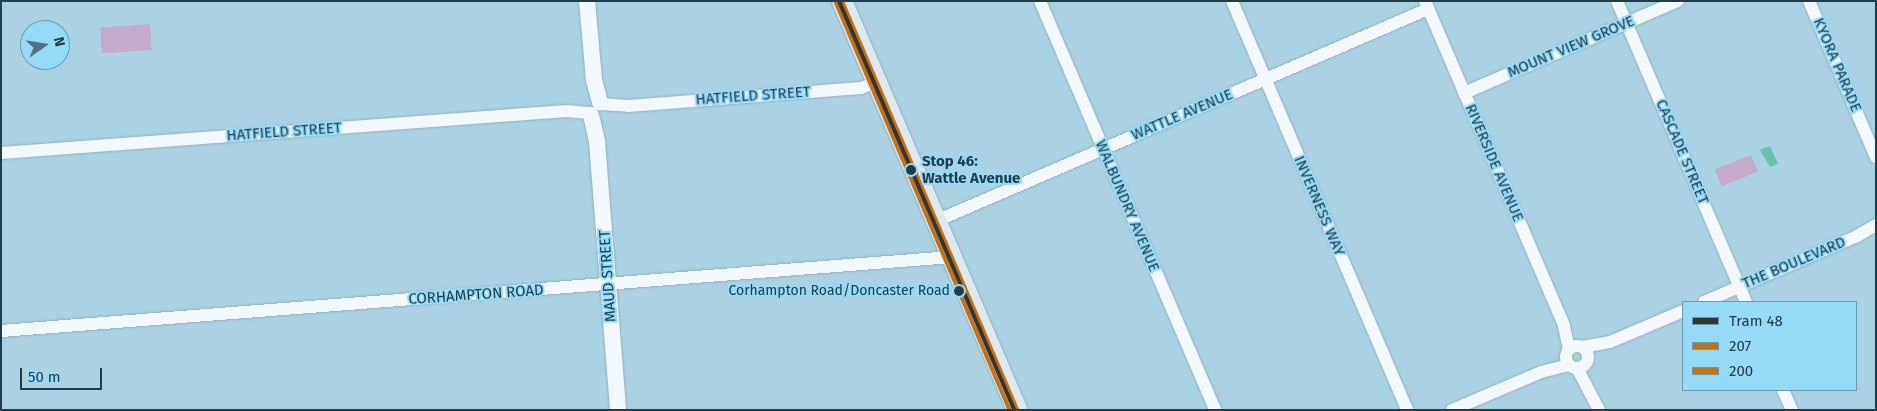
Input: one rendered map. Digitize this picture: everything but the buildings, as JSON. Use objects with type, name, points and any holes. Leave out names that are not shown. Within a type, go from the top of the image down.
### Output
[{"type":"main road","points":[[842,1],[1017,410]]},
{"type":"street","name":"MAUD STREET","points":[[587,1],[618,410]]},
{"type":"street","name":"WALBUNDRY AVENUE","points":[[1040,1],[1215,410]]},
{"type":"street","name":"INVERNESS WAY","points":[[1232,1],[1407,410]]},
{"type":"street","name":"CASCADE STREET","points":[[1617,1],[1746,301]]},
{"type":"street","name":"MOUNT VIEW GROVE","points":[[1464,93],[1678,1]]},
{"type":"street","name":"KYORA PARADE","points":[[1809,1],[1876,157]]},
{"type":"street","name":"WATTLE AVENUE","points":[[936,221],[1265,79],[1426,5]]},
{"type":"street","name":"RIVERSIDE AVENUE","points":[[1426,5],[1599,410]]},
{"type":"street","name":"HATFIELD STREET","points":[[1,153],[862,88],[877,82]]},
{"type":"street","name":"THE BOULEVARD","points":[[1706,301],[1876,226]]},
{"type":"street","name":"THE BOULEVARD","points":[[1857,236],[1876,231]]},
{"type":"street","name":"CORHAMPTON ROAD","points":[[1,331],[608,285],[951,256]]},
{"type":"street","points":[[1452,410],[1682,311]]},
{"type":"street","points":[[1783,391],[1792,410]]},
{"type":"shaded area","points":[[150,24],[152,50],[102,53],[100,27]]},
{"type":"shaded area","points":[[1770,146],[1778,164],[1770,167],[1760,150]]},
{"type":"shaded area","points":[[1751,155],[1758,172],[1722,186],[1715,170]]},
{"type":"tram line","name":"48","points":[[839,1],[1014,410]]},
{"type":"transit line","name":"207","points":[[842,1],[1017,410]]},
{"type":"transit line","name":"200","points":[[836,3],[1010,410]]},
{"type":"place","name":"Stop 46: Wattle Avenue","points":[[911,170]]},
{"type":"place","name":"Corhampton Road/Doncaster Road","points":[[959,291]]}]
